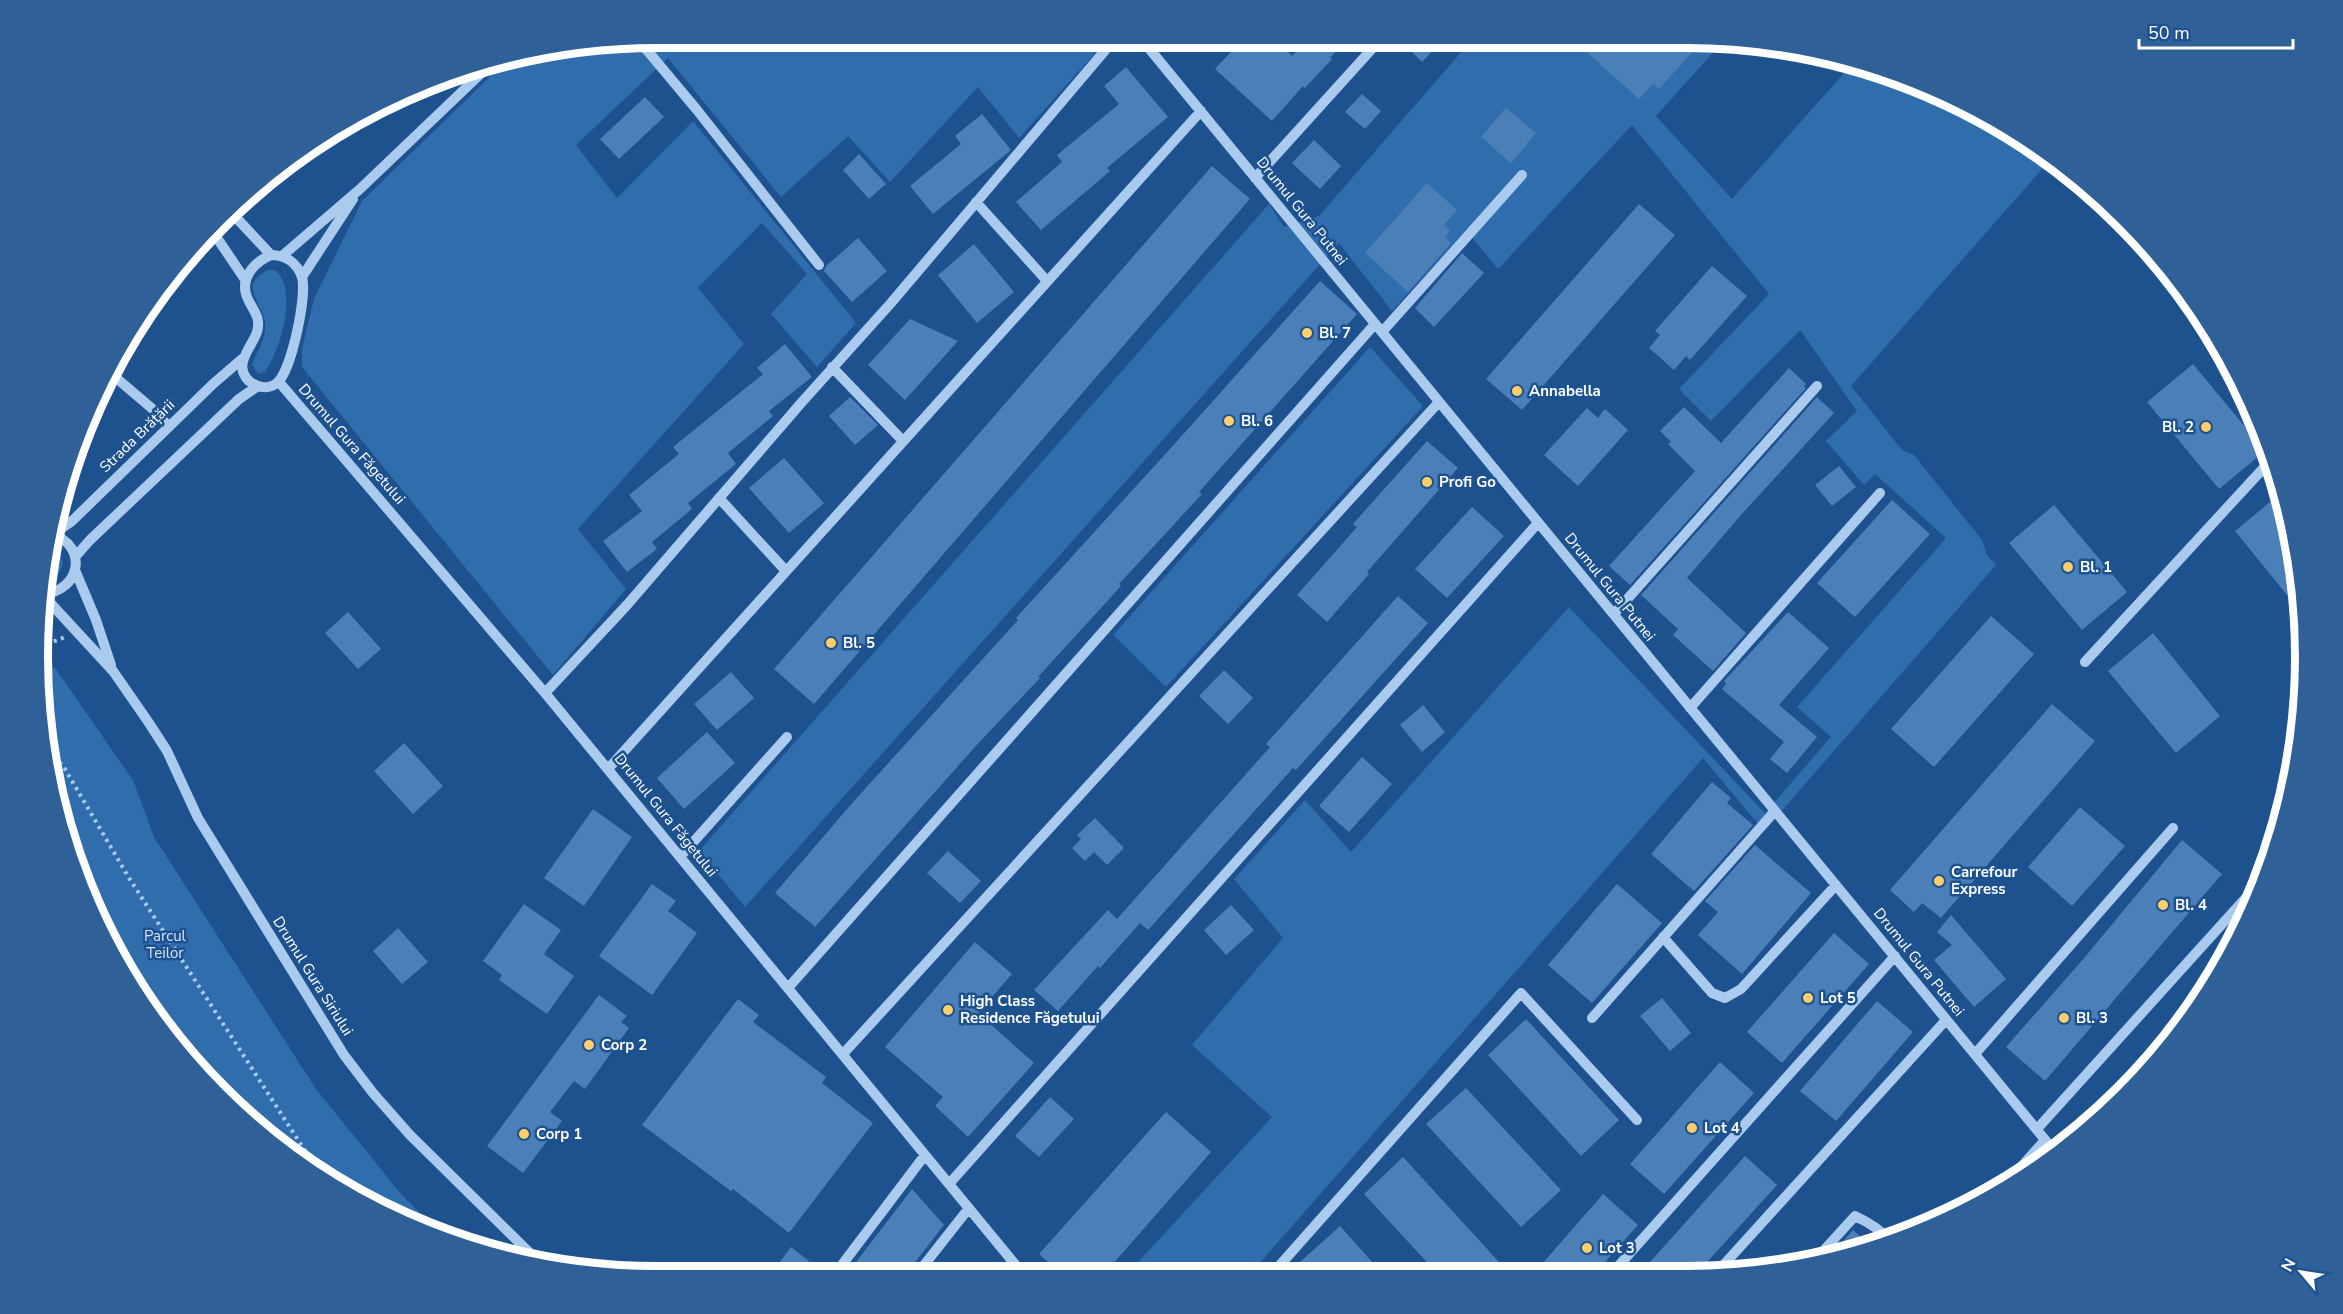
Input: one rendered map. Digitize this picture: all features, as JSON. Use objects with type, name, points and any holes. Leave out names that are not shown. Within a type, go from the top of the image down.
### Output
[{"type":"street","points":[[645,48],[819,265]]},
{"type":"street","points":[[545,693],[627,605],[1107,48]]},
{"type":"street","name":"Drumul Gura Putnei","points":[[1149,48],[2049,1145]]},
{"type":"street","points":[[1256,178],[1373,48]]},
{"type":"street","points":[[236,217],[276,256],[291,261],[302,277],[301,303],[287,366],[279,382],[273,386],[258,386],[248,380],[243,373],[242,359],[252,345],[258,329],[257,313],[246,292],[246,281],[256,263],[276,256],[360,189],[480,75]]},
{"type":"street","points":[[608,769],[1201,111]]},
{"type":"street","points":[[788,988],[1378,328],[1522,175]]},
{"type":"street","points":[[302,277],[360,189]]},
{"type":"street","points":[[976,202],[1047,281]]},
{"type":"street","points":[[216,237],[246,281]]},
{"type":"street","name":"Strada Brățării","points":[[62,527],[72,521],[213,384],[242,359]]},
{"type":"street","points":[[832,368],[903,441]]},
{"type":"street","points":[[116,378],[155,411],[169,427]]},
{"type":"street","name":"Drumul Gura Făgetului","points":[[279,382],[545,693],[1016,1266]]},
{"type":"street","points":[[75,557],[90,540],[231,407],[258,386]]},
{"type":"street","points":[[1614,614],[1817,386]]},
{"type":"street","points":[[843,1054],[1439,402]]},
{"type":"street","points":[[2085,662],[2265,467]]},
{"type":"street","points":[[1690,708],[1880,493]]},
{"type":"street","points":[[719,498],[786,571]]},
{"type":"street","points":[[949,1184],[1539,523]]},
{"type":"street","points":[[52,592],[60,590],[72,578],[75,570],[75,557],[67,543],[60,539]]},
{"type":"street","name":"Drumul Gura Siriului","points":[[75,570],[96,620],[113,671]]},
{"type":"street","name":"Drumul Gura Siriului","points":[[50,603],[113,671],[167,752],[198,818],[344,1055],[373,1093],[410,1135],[529,1252]]},
{"type":"street","points":[[680,857],[787,737]]},
{"type":"street","points":[[1592,1018],[1775,811]]},
{"type":"street","points":[[1975,1054],[2173,828]]},
{"type":"street","points":[[1663,937],[1712,993],[1725,998],[1741,989],[1836,885]]},
{"type":"street","points":[[2037,1129],[2245,899]]},
{"type":"street","points":[[1618,1266],[1894,956]]},
{"type":"street","points":[[1279,1266],[1521,993],[1637,1120]]},
{"type":"street","points":[[1723,1265],[1946,1020]]},
{"type":"street","points":[[2026,1162],[2045,1140]]},
{"type":"street","points":[[842,1266],[925,1155]]},
{"type":"street","points":[[923,1266],[969,1208]]},
{"type":"street","points":[[1825,1249],[1855,1216],[1884,1233]]},
{"type":"path","points":[[57,760],[65,769],[129,879],[308,1155]]},
{"type":"green space","points":[[657,48],[1100,48],[1019,138],[978,87],[890,182],[848,136],[781,197],[668,58],[576,145],[617,198],[693,121],[856,323],[817,367],[771,314],[807,274],[762,223],[698,288],[744,344],[578,529],[626,589],[553,675],[302,367],[302,349],[314,299],[362,201],[497,70],[538,60],[617,49]]},
{"type":"green space","points":[[1461,48],[1716,49],[1656,116],[1732,199],[1847,70],[1919,94],[1955,111],[1991,130],[2045,166],[1851,386],[1902,450],[1914,455],[1982,540],[1987,555],[1996,565],[1764,831],[1703,758],[1257,1266],[1134,1266],[1272,1117],[1192,1045],[1283,938],[1234,879],[1305,800],[1351,852],[1569,607],[1765,813],[1831,737],[1797,707],[1946,538],[1875,474],[1864,485],[1826,441],[1857,411],[1800,330],[1711,421],[1679,389],[1769,294],[1632,125],[1498,269],[1466,230],[1392,311],[1339,243],[745,907],[699,851],[1269,204],[1284,227],[1319,216],[1463,50]]},
{"type":"green space","points":[[268,270],[275,270],[282,279],[286,291],[285,321],[271,362],[265,372],[258,374],[252,364],[263,339],[265,323],[253,288],[259,276]]},
{"type":"green space","points":[[1370,347],[1423,406],[1166,687],[1113,635]]},
{"type":"green space","points":[[58,551],[62,559],[62,568],[53,578]]},
{"type":"green space","name":"Parcul Teilor","points":[[48,668],[55,668],[133,780],[154,837],[316,1089],[401,1194],[429,1222],[352,1184],[286,1140],[255,1115],[199,1059],[151,995],[111,926],[80,853],[60,776],[53,736]]},
{"type":"building","points":[[1234,48],[1284,48],[1292,56],[1300,48],[1339,48],[1330,58],[1332,59],[1305,88],[1303,86],[1272,121],[1215,69]]},
{"type":"building","points":[[1408,48],[1435,48],[1422,62]]},
{"type":"building","points":[[1582,48],[1696,48],[1659,89],[1653,84],[1639,99]]},
{"type":"building","points":[[1126,67],[1168,117],[1107,168],[1110,171],[1041,230],[1016,202],[1062,162],[1057,155],[1119,104],[1104,86]]},
{"type":"building","points":[[1362,94],[1381,111],[1365,129],[1345,112]]},
{"type":"building","points":[[645,97],[664,117],[619,159],[600,139]]},
{"type":"building","points":[[1506,108],[1536,133],[1511,163],[1481,137]]},
{"type":"building","points":[[982,114],[1011,150],[933,214],[910,186],[961,144],[955,136]]},
{"type":"building","points":[[1314,140],[1341,166],[1320,189],[1292,163]]},
{"type":"building","points":[[859,154],[886,184],[869,199],[843,170]]},
{"type":"building","points":[[1212,166],[1250,199],[814,704],[774,669]]},
{"type":"building","points":[[1427,183],[1457,210],[1444,225],[1450,231],[1445,237],[1451,243],[1408,292],[1365,253]]},
{"type":"building","points":[[1639,204],[1675,235],[1522,410],[1486,379]]},
{"type":"building","points":[[858,238],[887,271],[852,302],[824,271],[826,266]]},
{"type":"building","points":[[974,244],[1014,292],[977,323],[938,275]]},
{"type":"building","points":[[1462,253],[1484,273],[1434,327],[1415,308]]},
{"type":"building","points":[[1712,266],[1747,296],[1690,360],[1686,356],[1674,370],[1649,348],[1660,335],[1655,331]]},
{"type":"building","points":[[1320,281],[1357,314],[1199,492],[1202,494],[1119,584],[1121,586],[1038,677],[1040,678],[974,748],[815,927],[775,893],[854,801],[1018,620],[1016,618]]},
{"type":"building","points":[[910,319],[958,341],[905,400],[868,365]]},
{"type":"building","points":[[785,344],[812,377],[769,411],[773,416],[728,453],[736,464],[688,503],[692,509],[652,542],[657,549],[627,572],[603,541],[642,511],[629,495],[679,454],[673,447],[763,374],[757,368]]},
{"type":"building","name":"Bl. 2","points":[[2193,364],[2254,438],[2261,455],[2219,489],[2147,402]]},
{"type":"building","points":[[1789,368],[1806,384],[1804,386],[1806,388],[1630,585],[1609,566],[1695,471],[1668,444],[1671,442],[1660,431],[1684,407],[1721,443]]},
{"type":"building","points":[[850,397],[878,425],[855,445],[829,416]]},
{"type":"building","points":[[1817,397],[1834,413],[1687,578],[1746,633],[1713,671],[1673,635],[1678,629],[1641,595]]},
{"type":"building","points":[[1587,408],[1598,418],[1605,409],[1628,430],[1578,486],[1544,455]]},
{"type":"building","points":[[1427,441],[1458,468],[1367,572],[1369,574],[1327,622],[1297,595],[1357,527],[1353,524]]},
{"type":"building","points":[[784,458],[824,503],[789,533],[749,488]]},
{"type":"building","points":[[1839,466],[1856,487],[1832,506],[1815,485]]},
{"type":"building","points":[[2274,499],[2283,538],[2292,602],[2235,531]]},
{"type":"building","points":[[1892,500],[1930,534],[1855,617],[1817,583]]},
{"type":"building","name":"Bl. 1","points":[[2054,505],[2127,592],[2082,630],[2009,543]]},
{"type":"building","points":[[1472,507],[1504,536],[1447,598],[1415,569]]},
{"type":"building","points":[[1398,596],[1428,623],[1296,770],[1293,768],[1148,930],[1140,923],[1058,1011],[1034,990],[1108,910],[1117,919],[1270,747],[1266,744]]},
{"type":"building","points":[[348,612],[381,649],[358,669],[325,633]]},
{"type":"building","points":[[1788,612],[1829,648],[1779,705],[1817,737],[1787,773],[1770,759],[1784,742],[1722,689],[1726,684],[1724,681]]},
{"type":"building","points":[[1991,616],[2034,654],[1934,767],[1891,729]]},
{"type":"building","points":[[2153,633],[2220,716],[2176,753],[2108,671]]},
{"type":"building","points":[[1224,670],[1253,698],[1228,724],[1199,696]]},
{"type":"building","points":[[731,672],[754,698],[717,730],[694,704]]},
{"type":"building","points":[[2052,704],[2095,741],[1941,918],[1922,903],[1914,912],[1890,890]]},
{"type":"building","points":[[1423,705],[1445,732],[1422,752],[1400,725]]},
{"type":"building","points":[[707,732],[735,763],[684,809],[657,778]]},
{"type":"building","points":[[404,743],[443,786],[413,814],[374,771]]},
{"type":"building","points":[[1362,757],[1392,784],[1349,832],[1319,806]]},
{"type":"building","points":[[1712,782],[1731,798],[1727,803],[1753,825],[1694,891],[1651,854]]},
{"type":"building","points":[[2080,807],[2125,846],[2072,906],[2028,867]]},
{"type":"building","points":[[593,809],[632,837],[584,906],[544,878]]},
{"type":"building","points":[[1095,818],[1124,848],[1107,865],[1094,852],[1085,861],[1072,848],[1081,839],[1077,835]]},
{"type":"building","points":[[2182,840],[2222,874],[2045,1081],[2006,1047],[2085,957]]},
{"type":"building","points":[[1755,845],[1811,893],[1742,974],[1698,935],[1718,912],[1705,901]]},
{"type":"building","points":[[948,851],[981,881],[960,903],[927,873]]},
{"type":"building","points":[[652,884],[676,901],[668,911],[697,933],[652,995],[599,956]]},
{"type":"building","points":[[1617,884],[1662,923],[1592,1003],[1548,965]]},
{"type":"building","points":[[524,904],[561,930],[544,954],[574,976],[547,1014],[499,980],[502,975],[483,961]]},
{"type":"building","points":[[1231,905],[1254,930],[1226,955],[1204,930]]},
{"type":"building","points":[[1951,915],[2006,979],[1974,1007],[1934,960],[1952,945],[1937,932]]},
{"type":"building","points":[[398,928],[428,962],[402,984],[373,951]]},
{"type":"building","name":"Lot 5","points":[[1834,933],[1869,964],[1782,1063],[1747,1032]]},
{"type":"building","points":[[975,942],[1012,974],[978,1013],[1034,1063],[968,1137],[935,1106],[943,1097],[885,1047]]},
{"type":"building","points":[[599,995],[627,1016],[621,1022],[629,1028],[585,1089],[574,1081],[550,1112],[562,1121],[523,1173],[487,1146]]},
{"type":"building","points":[[1662,998],[1691,1033],[1670,1051],[1640,1016]]},
{"type":"building","points":[[738,999],[759,1015],[753,1022],[826,1077],[822,1083],[873,1123],[789,1233],[733,1189],[731,1191],[642,1125]]},
{"type":"building","points":[[1877,1001],[1913,1032],[1836,1121],[1800,1091]]},
{"type":"building","points":[[1526,1019],[1619,1120],[1581,1156],[1488,1055]]},
{"type":"building","name":"Lot 4","points":[[1720,1062],[1754,1093],[1664,1194],[1630,1164]]},
{"type":"building","points":[[1466,1088],[1561,1190],[1521,1227],[1426,1124]]},
{"type":"building","points":[[1050,1097],[1074,1119],[1039,1157],[1015,1136]]},
{"type":"building","points":[[1166,1112],[1211,1152],[1111,1266],[1052,1266],[1039,1254]]},
{"type":"building","points":[[1745,1156],[1777,1185],[1704,1266],[1646,1266]]},
{"type":"building","points":[[1403,1157],[1499,1262],[1495,1266],[1430,1266],[1364,1194]]},
{"type":"building","points":[[912,1189],[944,1225],[912,1266],[853,1266]]},
{"type":"building","name":"Lot 3","points":[[1603,1194],[1638,1225],[1601,1266],[1540,1266]]},
{"type":"building","points":[[1340,1226],[1376,1266],[1303,1266],[1300,1262]]},
{"type":"building","points":[[1853,1230],[1863,1239],[1844,1245],[1839,1246]]},
{"type":"building","points":[[791,1247],[809,1261],[805,1266],[777,1266]]},
{"type":"place","name":"Bl. 7","points":[[1307,333]]},
{"type":"place","name":"Annabella","points":[[1517,391]]},
{"type":"place","name":"Bl. 6","points":[[1229,421]]},
{"type":"place","name":"Bl. 2","points":[[2206,427]]},
{"type":"place","name":"Profi Go","points":[[1427,482]]},
{"type":"place","name":"Bl. 1","points":[[2068,567]]},
{"type":"place","name":"Bl. 5","points":[[831,643]]},
{"type":"place","name":"Carrefour Express","points":[[1939,881]]},
{"type":"place","name":"Bl. 4","points":[[2163,905]]},
{"type":"place","name":"Lot 5","points":[[1808,998]]},
{"type":"place","name":"High Class Residence Făgetului","points":[[948,1010]]},
{"type":"place","name":"Bl. 3","points":[[2064,1018]]},
{"type":"place","name":"Corp 2","points":[[589,1045]]},
{"type":"place","name":"Lot 4","points":[[1692,1128]]},
{"type":"place","name":"Corp 1","points":[[524,1134]]},
{"type":"place","name":"Lot 3","points":[[1587,1248]]}]
